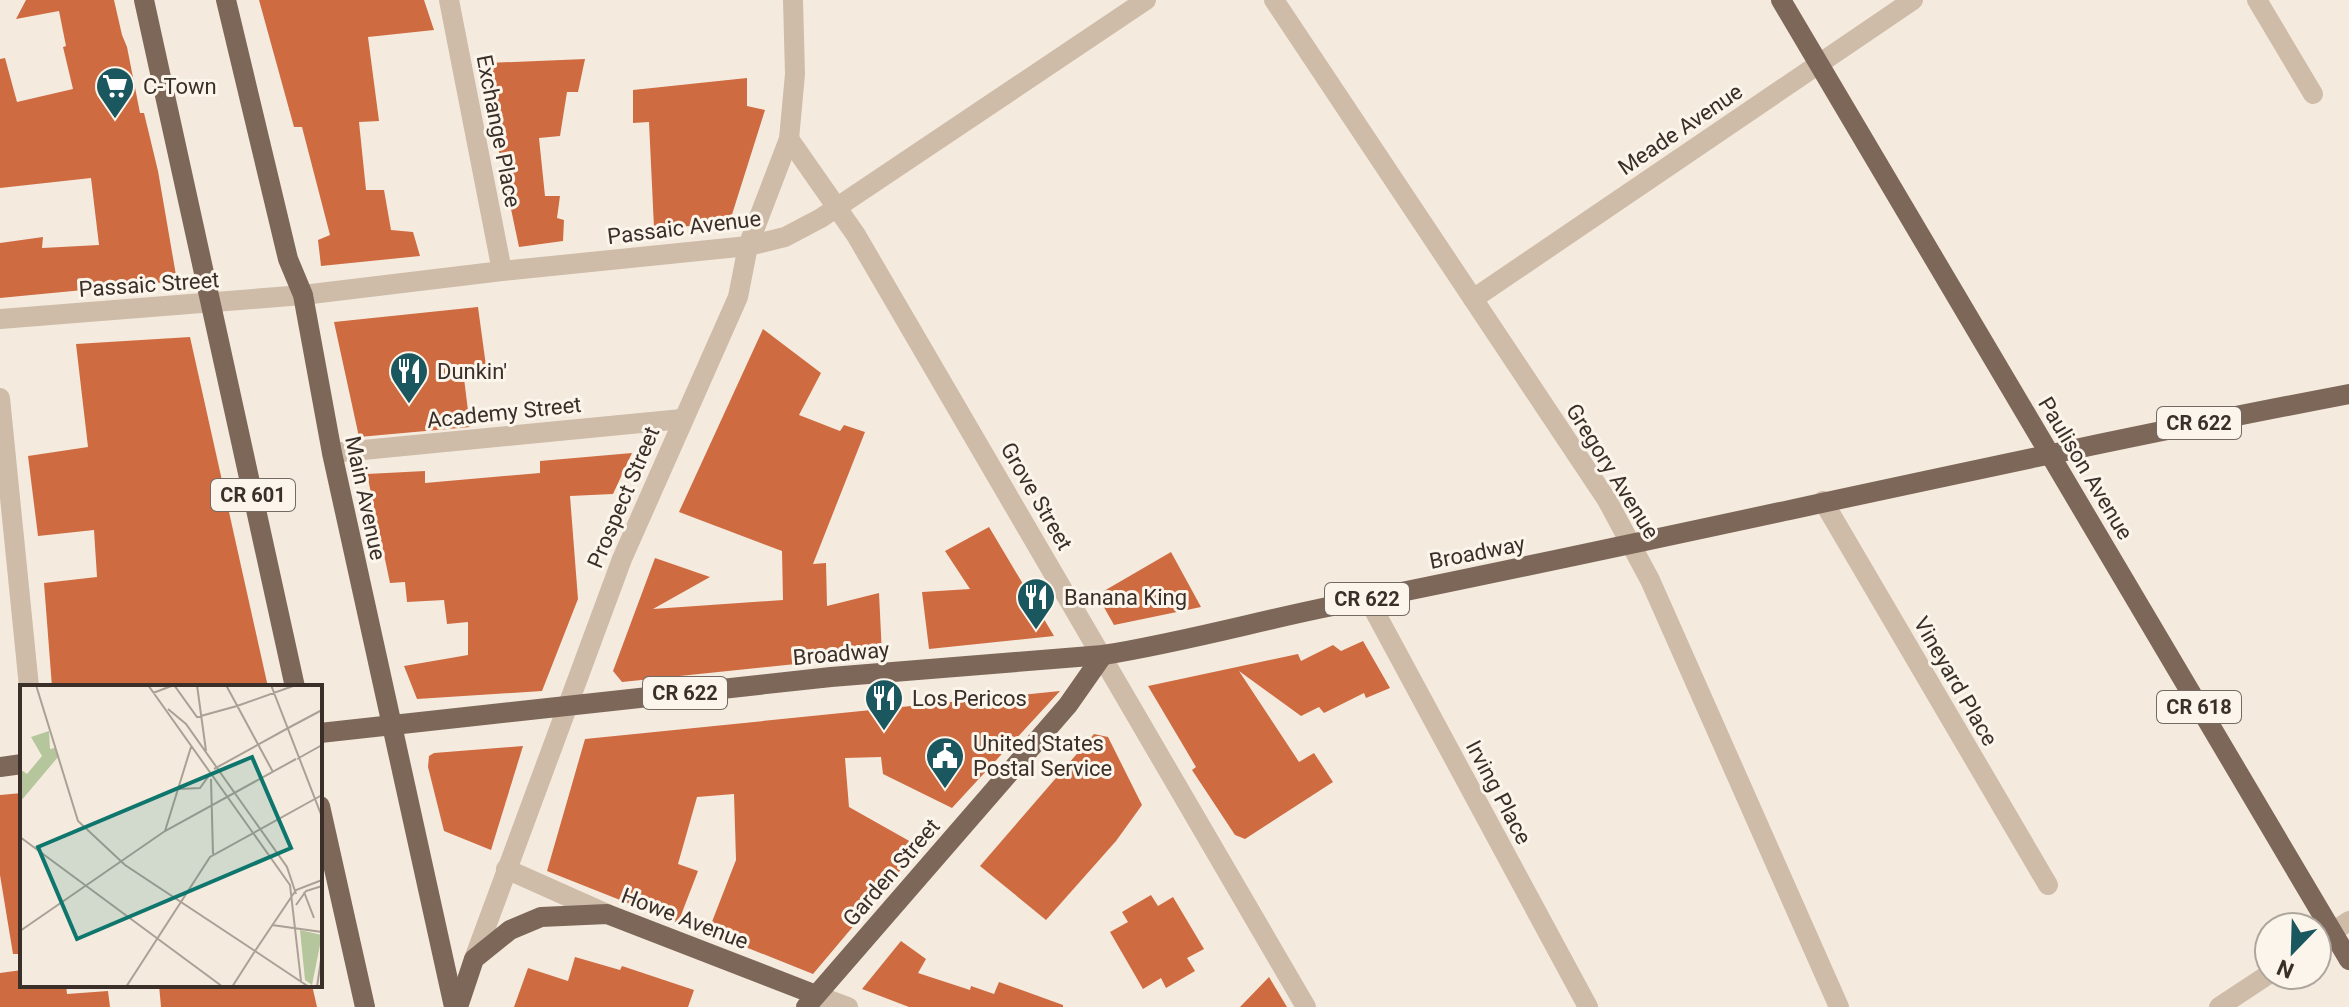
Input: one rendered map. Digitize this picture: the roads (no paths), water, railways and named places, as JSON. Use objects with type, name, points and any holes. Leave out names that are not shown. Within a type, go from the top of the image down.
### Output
[{"type":"main road","name":"CR 601","points":[[144,0],[295,685]]},
{"type":"main road","name":"Main Avenue","points":[[226,0],[288,259],[303,295],[332,453],[456,1007]]},
{"type":"main road","name":"Paulison Avenue","points":[[1781,0],[2321,911]]},
{"type":"main road","name":"Broadway","points":[[322,733],[831,677],[1103,655],[1631,545],[1823,501],[2349,394]]},
{"type":"main road","name":"Garden Street","points":[[811,1001],[1068,705],[1103,655]]},
{"type":"main road","points":[[0,767],[20,764]]},
{"type":"main road","points":[[322,815],[365,1007]]},
{"type":"main road","name":"Howe Avenue","points":[[607,914],[811,1001]]},
{"type":"main road","points":[[474,959],[510,930],[541,917],[607,914]]},
{"type":"main road","name":"Paulison Avenue","points":[[2333,932],[2349,960]]},
{"type":"main road","name":"Prospect Street","points":[[456,1007],[474,959]]},
{"type":"street","name":"Exchange Place","points":[[449,0],[502,271]]},
{"type":"street","name":"Prospect Street","points":[[474,959],[622,559],[738,297],[748,246],[789,139],[795,74],[793,0]]},
{"type":"street","name":"Passaic Avenue","points":[[303,295],[748,246],[785,237],[836,208],[1146,0]]},
{"type":"street","name":"Gregory Avenue","points":[[1274,0],[1607,500],[1656,593],[1839,1007]]},
{"type":"street","name":"Meade Avenue","points":[[1473,299],[1913,0]]},
{"type":"street","points":[[2257,0],[2313,94]]},
{"type":"street","name":"Grove Street","points":[[789,139],[856,235],[1306,1007]]},
{"type":"street","name":"Passaic Street","points":[[0,319],[303,295]]},
{"type":"street","points":[[0,398],[29,685]]},
{"type":"street","name":"Academy Street","points":[[332,453],[682,419]]},
{"type":"street","name":"Vineyard Place","points":[[1823,501],[2048,885]]},
{"type":"street","name":"Irving Place","points":[[1368,599],[1588,1007]]},
{"type":"street","name":"Howe Avenue","points":[[506,869],[607,914]]},
{"type":"street","points":[[2219,1007],[2253,985]]},
{"type":"street","name":"Howe Avenue","points":[[811,1001],[848,1007]]},
{"type":"place","name":"C-Town","points":[[115,120]]},
{"type":"place","name":"Dunkin'","points":[[409,405]]},
{"type":"place","name":"Banana King","points":[[1036,631]]},
{"type":"place","name":"Los Pericos","points":[[884,732]]},
{"type":"place","name":"United States Postal Service","points":[[945,790]]}]
